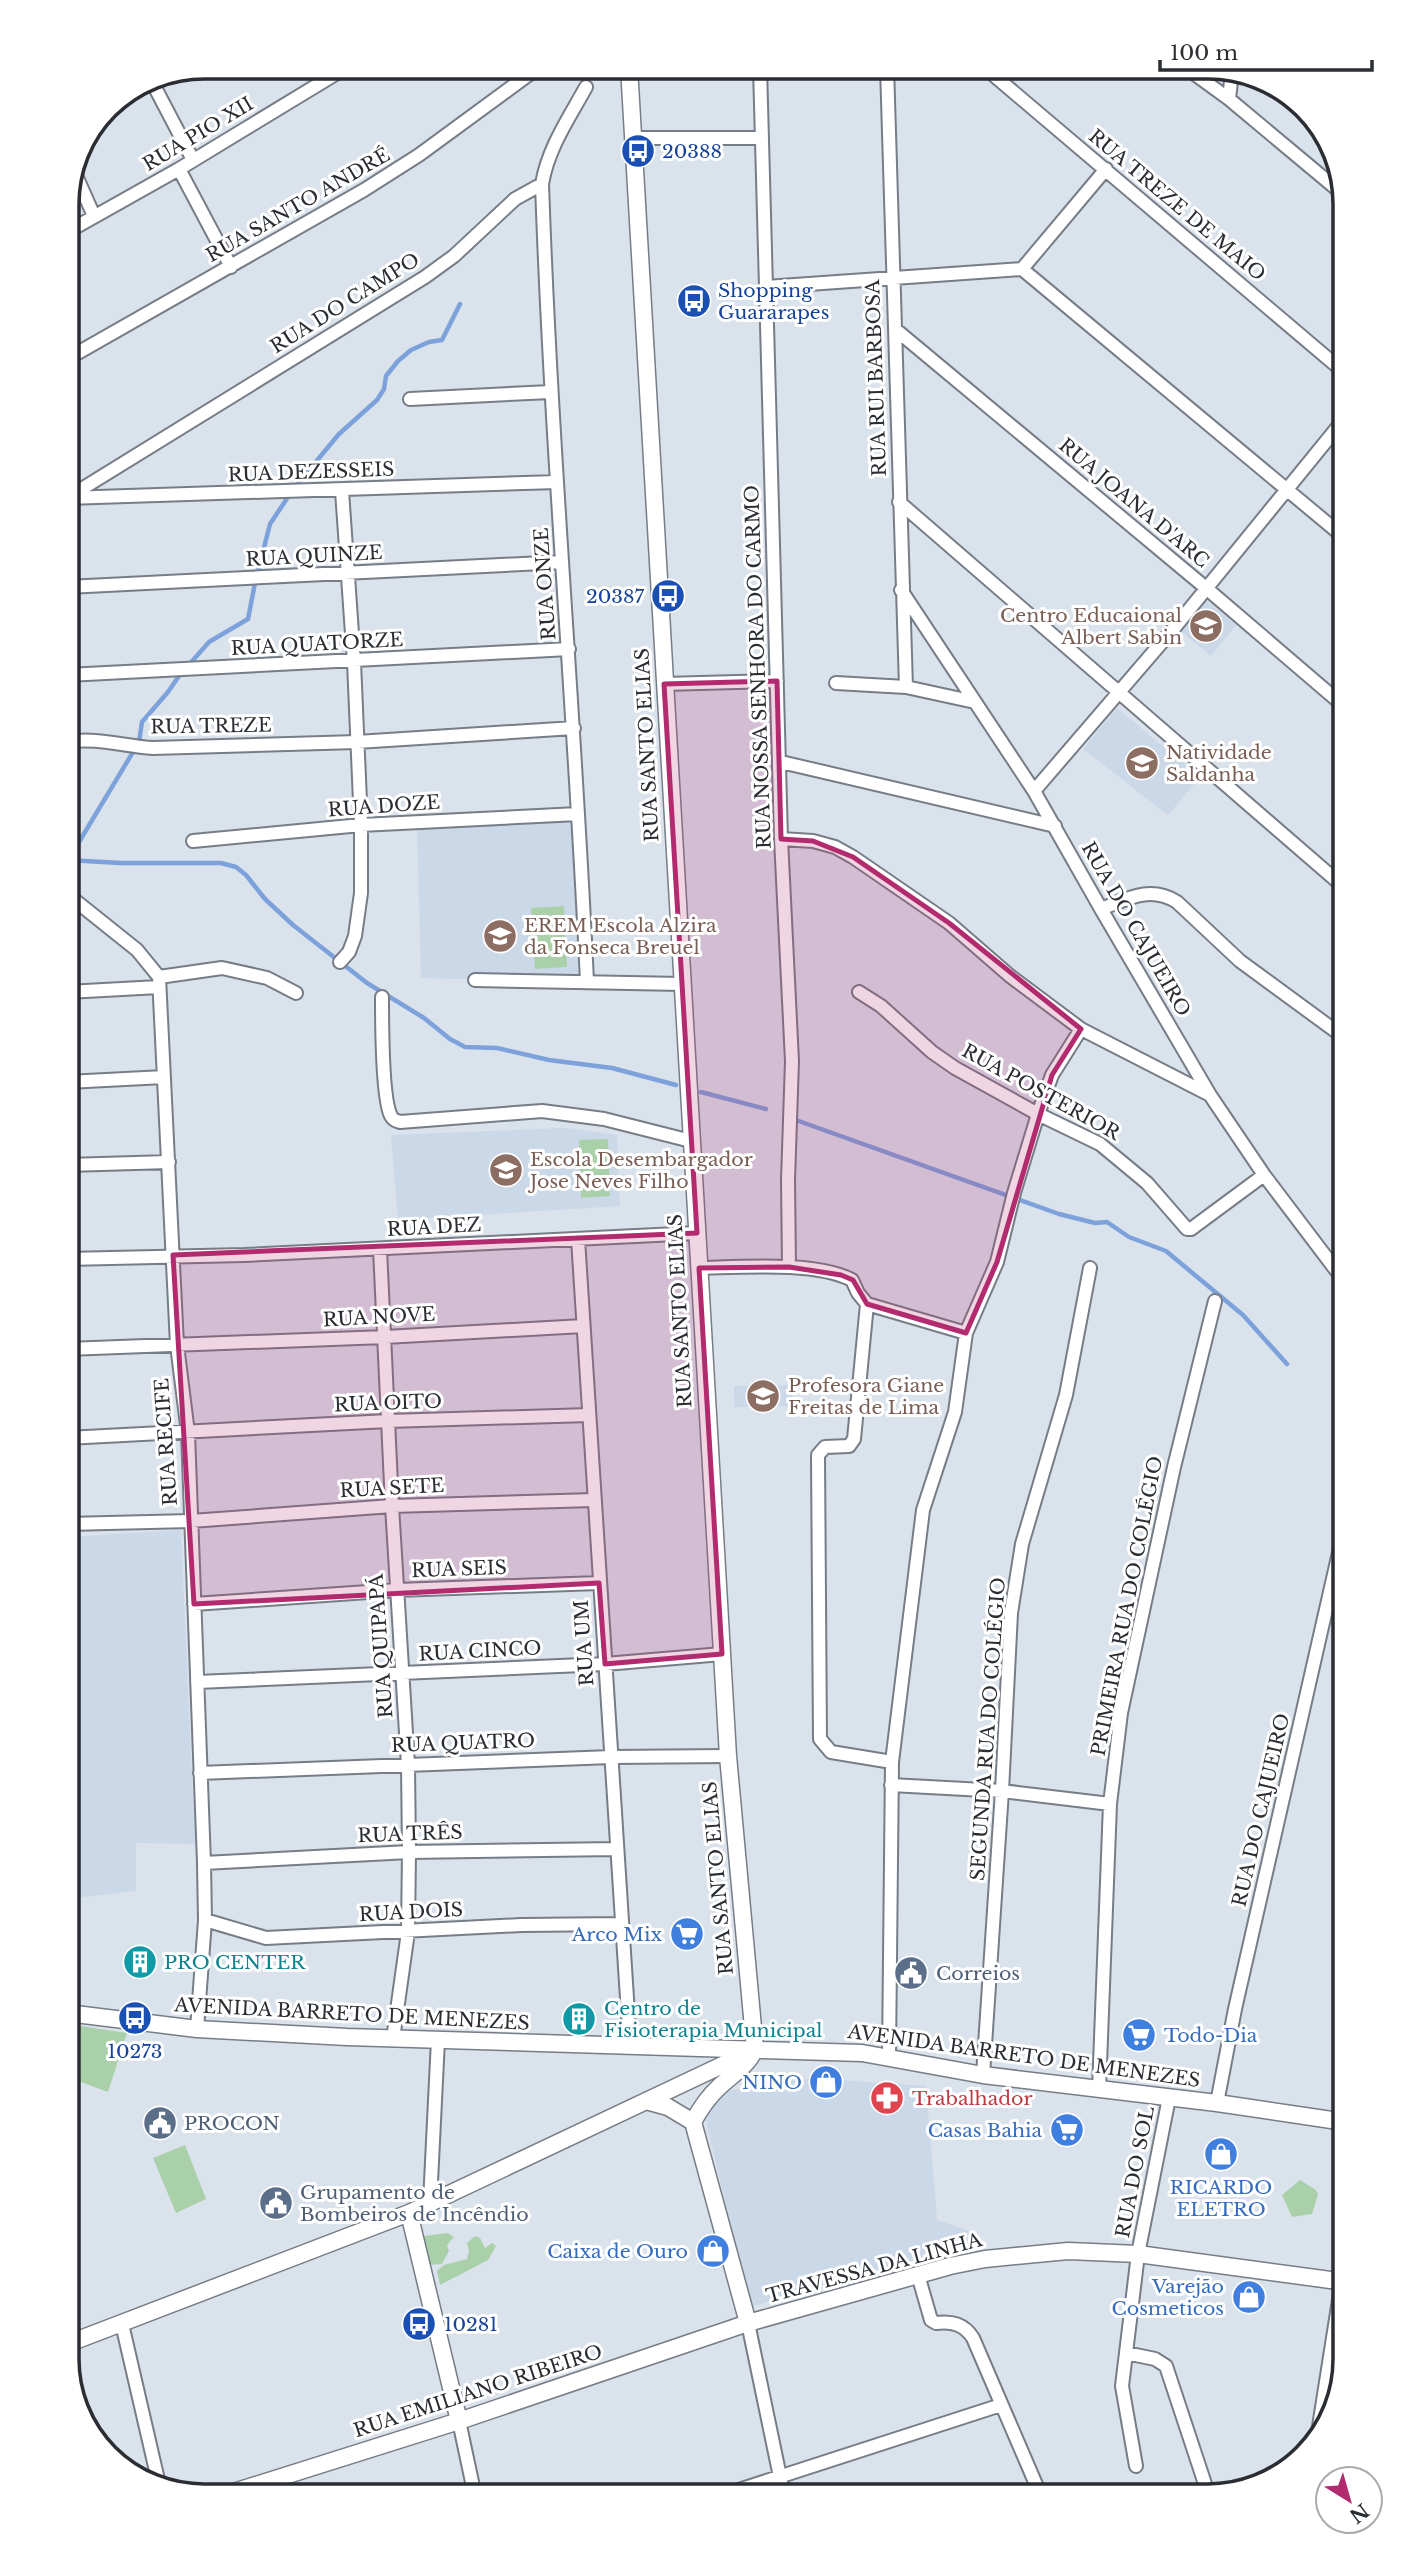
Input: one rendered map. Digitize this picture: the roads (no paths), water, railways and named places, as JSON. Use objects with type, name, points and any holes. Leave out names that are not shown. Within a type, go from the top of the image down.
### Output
[{"type":"main road","name":"RUA SANTO ELIAS","points":[[630,79],[728,1756],[755,2049]]},
{"type":"main road","name":"AVENIDA BARRETO DE MENEZES","points":[[79,2015],[197,2029],[393,2039],[862,2053],[982,2076],[1217,2103],[1333,2120]]},
{"type":"main road","points":[[79,2339],[409,2213],[755,2049]]},
{"type":"main road","points":[[748,2323],[693,2122],[701,2107],[743,2067],[755,2049]]},
{"type":"main road","points":[[646,2101],[668,2107],[693,2122]]},
{"type":"main road","points":[[409,2213],[458,2421]]},
{"type":"main road","name":"TRAVESSA DA LINHA","points":[[748,2323],[985,2259],[1068,2251],[1138,2253],[1333,2280]]},
{"type":"main road","name":"RUA EMILIANO RIBEIRO","points":[[258,2484],[458,2421],[748,2323]]},
{"type":"street","name":"RUA PIO XII","points":[[79,225],[179,169],[326,79]]},
{"type":"street","name":"RUA SANTO ANDRÉ","points":[[79,352],[304,226],[419,155],[523,79]]},
{"type":"street","name":"RUA NOSSA SENHORA DO CARMO","points":[[760,79],[781,762],[781,839],[792,1061],[788,1180],[789,1266]]},
{"type":"street","name":"RUA RUI BARBOSA","points":[[887,79],[906,687]]},
{"type":"street","name":"RUA TREZE DE MAIO","points":[[998,79],[1333,362]]},
{"type":"street","points":[[1202,79],[1332,185]]},
{"type":"street","points":[[1229,99],[1230,81]]},
{"type":"street","points":[[542,184],[545,166],[554,145],[586,87]]},
{"type":"street","points":[[155,88],[193,160]]},
{"type":"street","points":[[635,138],[761,138]]},
{"type":"street","points":[[179,169],[231,267]]},
{"type":"street","points":[[1022,269],[1105,169]]},
{"type":"street","name":"RUA ONZE","points":[[542,184],[550,392],[574,728],[587,982]]},
{"type":"street","name":"RUA DO CAMPO","points":[[79,491],[425,277],[454,256],[515,199],[542,184]]},
{"type":"street","points":[[80,185],[94,216]]},
{"type":"street","points":[[766,287],[1022,269],[1333,527]]},
{"type":"street","name":"RUA JOANA D'ARC","points":[[895,329],[1333,696]]},
{"type":"street","points":[[410,399],[550,392]]},
{"type":"street","points":[[1034,791],[1119,693],[1333,433]]},
{"type":"street","name":"RUA DEZESSEIS","points":[[79,498],[557,482]]},
{"type":"street","points":[[340,962],[349,952],[358,922],[361,825],[354,662],[342,491]]},
{"type":"street","points":[[899,502],[1333,877]]},
{"type":"street","name":"RUA QUINZE","points":[[79,586],[562,562]]},
{"type":"street","name":"RUA DO CAJUEIRO","points":[[901,590],[1034,791],[1210,1095],[1264,1175],[1333,1265]]},
{"type":"street","name":"RUA QUATORZE","points":[[79,674],[569,649]]},
{"type":"street","points":[[664,684],[777,681]]},
{"type":"street","points":[[836,683],[906,687],[975,702]]},
{"type":"street","name":"RUA TREZE","points":[[79,741],[98,739],[131,747],[153,748],[357,742],[574,728]]},
{"type":"street","points":[[781,762],[1055,827]]},
{"type":"street","name":"RUA DOZE","points":[[193,841],[361,825],[578,814]]},
{"type":"street","points":[[781,839],[813,841],[835,847],[853,857],[949,923],[1010,976],[1082,1029],[1210,1095]]},
{"type":"street","points":[[1101,909],[1142,893],[1167,895],[1240,961],[1333,1029]]},
{"type":"street","points":[[79,904],[137,950],[159,982]]},
{"type":"street","points":[[79,991],[159,982],[222,968],[267,978],[296,993]]},
{"type":"street","points":[[475,980],[682,984]]},
{"type":"street","name":"RUA RECIFE","points":[[159,982],[177,1345],[188,1433],[204,1863],[205,1920],[197,2029]]},
{"type":"street","name":"RUA POSTERIOR","points":[[859,992],[881,1006],[932,1052],[955,1068],[1038,1114],[1100,1144],[1125,1163],[1189,1229],[1264,1175]]},
{"type":"street","points":[[382,997],[389,1111],[395,1120],[400,1122],[542,1111],[604,1119],[691,1141]]},
{"type":"street","points":[[888,2057],[892,1762],[923,1510],[955,1412],[966,1333],[997,1262],[1038,1114],[1052,1075],[1082,1029]]},
{"type":"street","points":[[79,1081],[164,1077]]},
{"type":"street","points":[[79,1165],[169,1162]]},
{"type":"street","name":"RUA DEZ","points":[[79,1259],[380,1249],[697,1233]]},
{"type":"street","name":"RUA UM","points":[[578,1239],[630,2045]]},
{"type":"street","name":"RUA QUIPAPÁ","points":[[380,1249],[408,1765],[408,1932],[393,2039]]},
{"type":"street","points":[[699,1268],[789,1266],[851,1279],[867,1304],[854,1439],[849,1446],[825,1447],[818,1455],[820,1739],[831,1752],[892,1762]]},
{"type":"street","name":"SEGUNDA RUA DO COLÉGIO","points":[[982,2076],[1002,1791],[1011,1613],[1022,1544],[1066,1395],[1090,1268]]},
{"type":"street","name":"PRIMEIRA RUA DO COLÉGIO","points":[[1099,2090],[1110,1804],[1121,1713],[1174,1467],[1215,1301]]},
{"type":"street","points":[[867,1304],[966,1333]]},
{"type":"street","name":"RUA NOVE","points":[[79,1349],[386,1337],[583,1326]]},
{"type":"street","name":"RUA OITO","points":[[79,1438],[388,1421],[589,1415]]},
{"type":"street","name":"RUA SETE","points":[[79,1524],[191,1521],[392,1506],[594,1500]]},
{"type":"street","name":"RUA SEIS","points":[[194,1604],[397,1590],[600,1583]]},
{"type":"street","name":"RUA DO CAJUEIRO","points":[[1217,2103],[1236,2008],[1333,1583]]},
{"type":"street","name":"RUA CINCO","points":[[197,1682],[605,1664],[722,1654]]},
{"type":"street","name":"RUA QUATRO","points":[[200,1773],[611,1757],[728,1756]]},
{"type":"street","points":[[891,1785],[1002,1791],[1110,1804]]},
{"type":"street","name":"RUA TRÊS","points":[[204,1863],[409,1852],[617,1849]]},
{"type":"street","name":"RUA DOIS","points":[[205,1920],[266,1938],[521,1925],[621,1924]]},
{"type":"street","points":[[430,2202],[438,2040]]},
{"type":"street","name":"RUA DO SOL","points":[[1136,2466],[1122,2393],[1138,2253],[1169,2098]]},
{"type":"street","points":[[918,2275],[929,2317],[936,2323],[956,2323],[971,2334],[1036,2484]]},
{"type":"street","points":[[122,2323],[157,2475]]},
{"type":"street","points":[[748,2323],[782,2484]]},
{"type":"street","points":[[1322,2411],[1333,2345]]},
{"type":"street","points":[[1126,2353],[1154,2359],[1166,2366],[1205,2484]]},
{"type":"street","points":[[756,2484],[1001,2405]]},
{"type":"street","points":[[458,2421],[472,2484]]},
{"type":"waterway","points":[[295,487],[339,434],[377,400],[384,389],[386,376],[398,361],[411,350],[442,340],[460,304]]},
{"type":"waterway","points":[[187,667],[209,642],[248,619],[270,524],[290,494]]},
{"type":"waterway","points":[[79,842],[139,742],[142,722],[181,673]]},
{"type":"waterway","points":[[79,861],[221,863],[236,867],[293,925],[367,983],[465,1047],[497,1048],[549,1060],[612,1068],[676,1085]]},
{"type":"waterway","points":[[701,1092],[766,1109]]},
{"type":"waterway","points":[[793,1119],[1059,1214],[1095,1223],[1107,1222],[1129,1237],[1166,1251],[1243,1315],[1287,1364]]},
{"type":"place","name":"20388","points":[[638,151]]},
{"type":"place","name":"Shopping Guararapes","points":[[694,301]]},
{"type":"place","name":"20387","points":[[668,596]]},
{"type":"place","name":"Centro Educaional Albert Sabin","points":[[1206,626]]},
{"type":"place","name":"Natividade Saldanha","points":[[1142,763]]},
{"type":"place","name":"EREM Escola Alzira da Fonseca Breuel","points":[[500,936]]},
{"type":"place","name":"Escola Desembargador Jose Neves Filho","points":[[506,1170]]},
{"type":"place","name":"Profesora Giane Freitas de Lima","points":[[763,1396]]},
{"type":"place","name":"Arco Mix","points":[[687,1934]]},
{"type":"place","name":"PRO CENTER","points":[[140,1962]]},
{"type":"place","name":"Correios","points":[[911,1973]]},
{"type":"place","name":"10273","points":[[135,2018]]},
{"type":"place","name":"Centro de Fisioterapia Municipal","points":[[579,2019]]},
{"type":"place","name":"Todo-Dia","points":[[1139,2035]]},
{"type":"place","name":"NINO","points":[[826,2082]]},
{"type":"place","name":"Trabalhador","points":[[887,2098]]},
{"type":"place","name":"PROCON","points":[[160,2123]]},
{"type":"place","name":"Casas Bahia","points":[[1067,2130]]},
{"type":"place","name":"RICARDO ELETRO","points":[[1221,2154]]},
{"type":"place","name":"Grupamento de Bombeiros de Incêndio","points":[[276,2203]]},
{"type":"place","name":"Caixa de Ouro","points":[[713,2251]]},
{"type":"place","name":"Varejão Cosmeticos","points":[[1249,2297]]},
{"type":"place","name":"10281","points":[[419,2324]]}]
